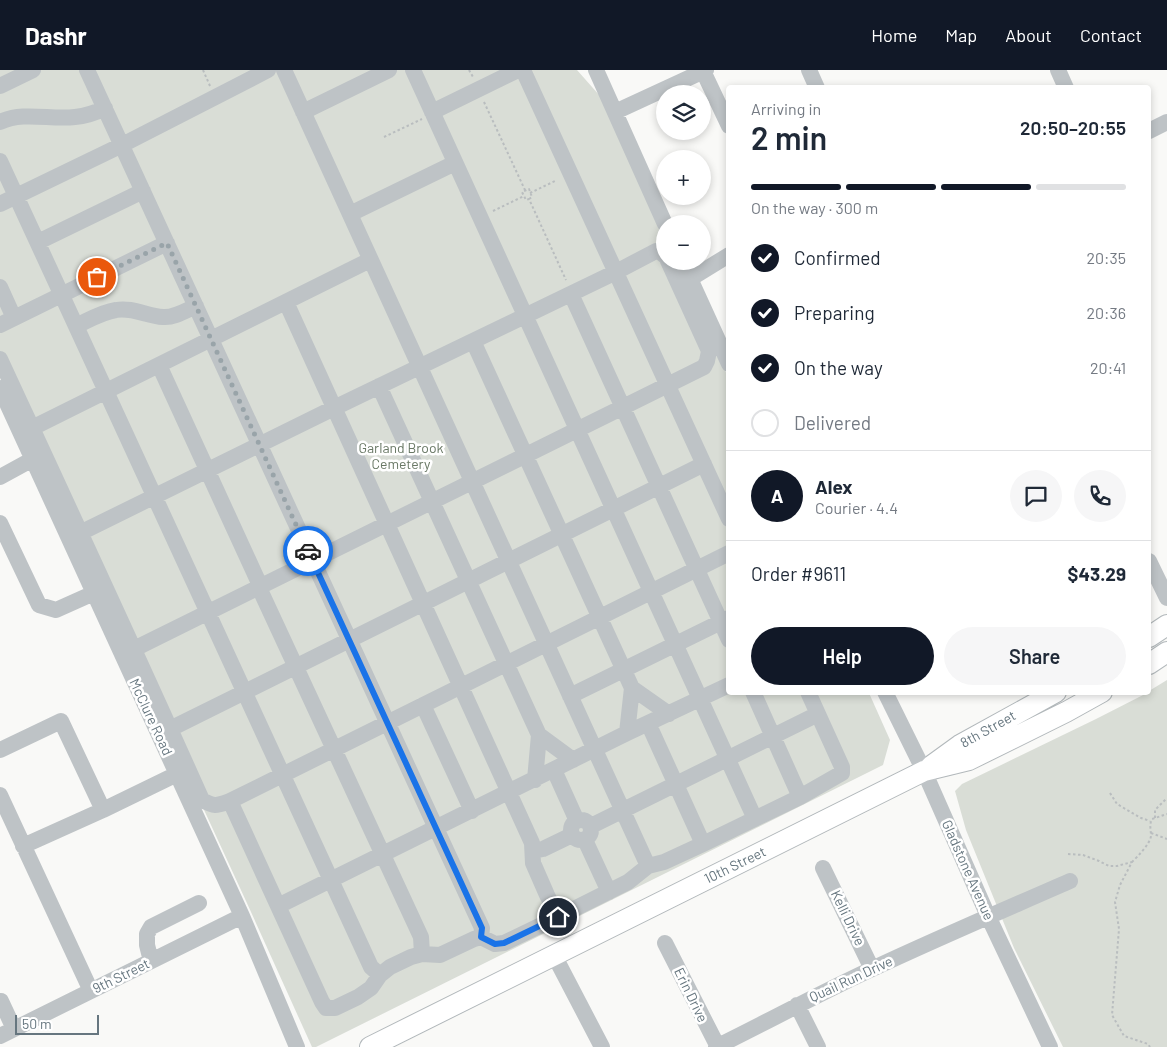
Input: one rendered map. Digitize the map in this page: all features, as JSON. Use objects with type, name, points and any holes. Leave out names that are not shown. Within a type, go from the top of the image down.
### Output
[{"type":"main road","points":[[1151,636],[1167,625]]},
{"type":"main road","points":[[1151,663],[1167,652]]},
{"type":"main road","name":"8th Street","points":[[924,771],[960,745],[1051,695]]},
{"type":"main road","name":"10th Street","points":[[370,1047],[924,771],[969,760],[1058,717],[1097,695]]},
{"type":"street","points":[[0,86],[33,70]]},
{"type":"street","points":[[87,70],[482,928],[481,937]]},
{"type":"street","points":[[0,204],[122,145],[268,70]]},
{"type":"street","points":[[284,70],[648,866]]},
{"type":"street","points":[[303,112],[389,70]]},
{"type":"street","points":[[413,70],[755,819]]},
{"type":"street","points":[[432,113],[518,70]]},
{"type":"street","points":[[523,70],[726,512]]},
{"type":"street","points":[[596,70],[661,215]]},
{"type":"street","points":[[809,70],[815,85]]},
{"type":"street","points":[[1058,70],[1065,85]]},
{"type":"street","points":[[615,112],[700,71],[726,120]]},
{"type":"street","points":[[0,122],[18,117],[73,117],[89,115],[105,108]]},
{"type":"street","points":[[1151,130],[1167,122]]},
{"type":"street","points":[[0,161],[330,880],[371,967],[380,975]]},
{"type":"street","points":[[350,214],[455,163]]},
{"type":"street","points":[[38,242],[143,190]]},
{"type":"street","points":[[0,287],[7,321],[167,243]]},
{"type":"street","points":[[80,533],[656,251]]},
{"type":"street","points":[[690,279],[726,257]]},
{"type":"street","points":[[32,428],[370,260]]},
{"type":"street","points":[[134,649],[704,367],[708,361],[709,351],[672,270]]},
{"type":"street","points":[[686,270],[726,355]]},
{"type":"street","points":[[570,696],[725,620],[696,569],[571,294]]},
{"type":"street","points":[[286,302],[532,843],[533,863],[558,917]]},
{"type":"street","points":[[76,326],[117,309],[162,317],[172,316],[196,306]]},
{"type":"street","points":[[473,341],[632,688],[668,714]]},
{"type":"street","points":[[0,360],[103,580],[202,800],[210,804],[218,806],[230,801],[726,554]]},
{"type":"street","points":[[159,365],[334,749],[384,854],[393,878],[421,937],[422,954]]},
{"type":"street","points":[[379,386],[539,736],[535,780]]},
{"type":"street","name":"McClure Road","points":[[0,388],[242,916],[298,1047]]},
{"type":"street","points":[[0,477],[33,460]]},
{"type":"street","points":[[170,729],[704,464]]},
{"type":"street","points":[[0,523],[39,606],[56,610],[94,593]]},
{"type":"street","points":[[1151,571],[1167,598]]},
{"type":"street","points":[[278,906],[726,686]]},
{"type":"street","points":[[628,733],[632,688]]},
{"type":"street","points":[[754,695],[800,797]]},
{"type":"street","points":[[230,801],[322,1002],[326,1008],[335,1008],[372,988],[380,975],[390,967],[410,957],[422,954],[440,955],[481,937],[495,944],[504,943],[628,882],[648,866],[664,862],[703,844],[800,797],[842,773],[842,767],[809,695]]},
{"type":"street","name":"Gladstone Avenue","points":[[886,695],[924,771],[988,916],[1050,1047]]},
{"type":"street","points":[[423,705],[472,811]]},
{"type":"street","points":[[533,851],[543,849],[581,831],[818,714]]},
{"type":"street","points":[[0,750],[61,721],[103,810]]},
{"type":"street","points":[[648,724],[703,844]]},
{"type":"street","points":[[539,736],[573,760]]},
{"type":"street","points":[[554,770],[609,892]]},
{"type":"street","points":[[23,846],[177,774]]},
{"type":"street","points":[[0,795],[91,991]]},
{"type":"street","name":"Kelli Drive","points":[[823,868],[872,969]]},
{"type":"street","name":"Quail Run Drive","points":[[717,1047],[797,1005],[872,969],[1070,881]]},
{"type":"street","points":[[152,961],[147,945],[147,934],[151,927],[199,903]]},
{"type":"street","name":"9th Street","points":[[7,1032],[242,916]]},
{"type":"street","name":"Erin Drive","points":[[666,943],[717,1047]]},
{"type":"street","points":[[554,955],[602,1047]]},
{"type":"street","points":[[0,1001],[7,1032]]},
{"type":"street","points":[[797,1005],[818,1047]]},
{"type":"path","points":[[203,70],[215,97]]},
{"type":"path","points":[[470,70],[525,191]]},
{"type":"path","points":[[384,138],[432,113]]},
{"type":"path","points":[[530,193],[571,174]]},
{"type":"path","points":[[525,191],[528,189],[532,197],[529,199]]},
{"type":"path","points":[[525,191],[522,192],[526,200],[529,199],[569,285],[571,294]]},
{"type":"path","points":[[480,217],[524,196]]},
{"type":"path","points":[[1110,793],[1117,804],[1141,818],[1151,821]]},
{"type":"path","points":[[1155,818],[1156,810],[1167,798]]},
{"type":"path","points":[[1150,1047],[1148,1044],[1124,1036],[1112,1015],[1119,929],[1115,902],[1120,885],[1132,862],[1150,840],[1151,821],[1167,814]]},
{"type":"path","points":[[1151,833],[1167,839]]},
{"type":"path","points":[[1068,854],[1083,855],[1109,866],[1132,862]]},
{"type":"green space","name":"Garland Brook Cemetery","points":[[0,70],[577,70],[600,96],[656,219],[656,270],[679,270],[726,372],[726,695],[870,695],[890,740],[883,765],[316,1047],[312,1047],[0,367]]},
{"type":"green space","points":[[1167,680],[1167,1047],[1063,1047],[1014,948],[966,830],[955,791],[962,784],[1143,695],[1151,695],[1151,690]]},
{"type":"way so far","points":[[97,277],[167,243],[308,551]]},
{"type":"route","points":[[308,551],[482,928],[481,937],[495,944],[504,943],[558,917]]}]
